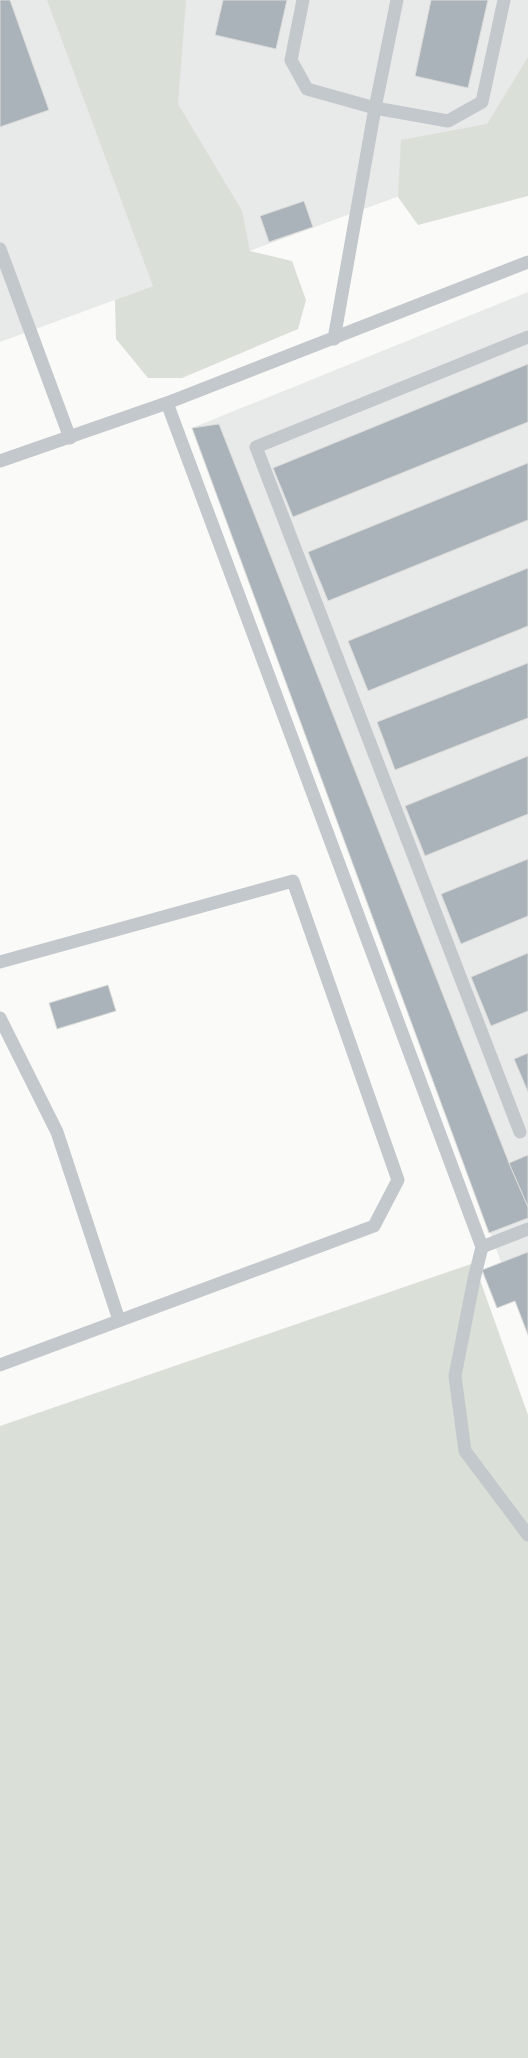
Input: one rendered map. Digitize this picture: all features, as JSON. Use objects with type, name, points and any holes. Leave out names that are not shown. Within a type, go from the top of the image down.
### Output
[{"type":"lane","points":[[303,0],[291,60],[308,89],[374,108],[448,121],[482,102],[504,0]]},
{"type":"lane","points":[[334,339],[374,108],[397,0]]},
{"type":"lane","points":[[0,249],[4,272],[70,438]]},
{"type":"lane","points":[[0,461],[70,438],[167,403],[528,262]]},
{"type":"lane","points":[[520,1132],[256,447],[528,337]]},
{"type":"lane","points":[[167,403],[482,1247],[474,1279],[455,1376],[466,1451],[528,1535]]},
{"type":"lane","points":[[0,962],[293,881],[398,1180],[374,1226],[0,1365]]},
{"type":"lane","points":[[0,1018],[57,1132],[119,1320]]},
{"type":"lane","points":[[482,1247],[528,1229]]},
{"type":"shaded area","points":[[0,0],[528,0],[528,149],[0,342]]},
{"type":"shaded area","points":[[47,0],[186,0],[178,104],[242,211],[250,251],[292,261],[306,300],[298,329],[182,378],[148,378],[116,339],[115,300],[153,286]]},
{"type":"shaded area","points":[[528,57],[528,196],[418,225],[398,197],[401,140],[487,124]]},
{"type":"shaded area","points":[[528,292],[528,1335],[192,428]]},
{"type":"shaded area","points":[[474,1263],[528,1415],[528,2058],[0,2058],[0,1426]]},
{"type":"building","points":[[0,0],[10,0],[49,110],[0,127]]},
{"type":"building","points":[[223,0],[287,0],[276,49],[215,35]]},
{"type":"building","points":[[431,0],[488,0],[468,88],[415,76]]},
{"type":"building","points":[[304,201],[313,227],[269,242],[260,216]]},
{"type":"building","points":[[528,364],[528,422],[293,517],[273,468]]},
{"type":"building","points":[[219,424],[509,1163],[528,1207],[528,1218],[489,1233],[192,428]]},
{"type":"building","points":[[528,463],[528,520],[328,601],[308,552]]},
{"type":"building","points":[[528,568],[528,626],[368,691],[348,641]]},
{"type":"building","points":[[528,663],[528,718],[395,770],[377,722]]},
{"type":"building","points":[[528,756],[528,814],[425,856],[405,806]]},
{"type":"building","points":[[528,859],[528,916],[461,944],[441,894]]},
{"type":"building","points":[[528,953],[528,1011],[491,1026],[471,977]]},
{"type":"building","points":[[108,985],[116,1011],[57,1029],[49,1003]]},
{"type":"building","points":[[528,1053],[528,1092],[514,1059]]},
{"type":"building","points":[[528,1155],[528,1207],[509,1163]]},
{"type":"building","points":[[528,1252],[528,1335],[515,1301],[497,1308],[482,1270]]}]
